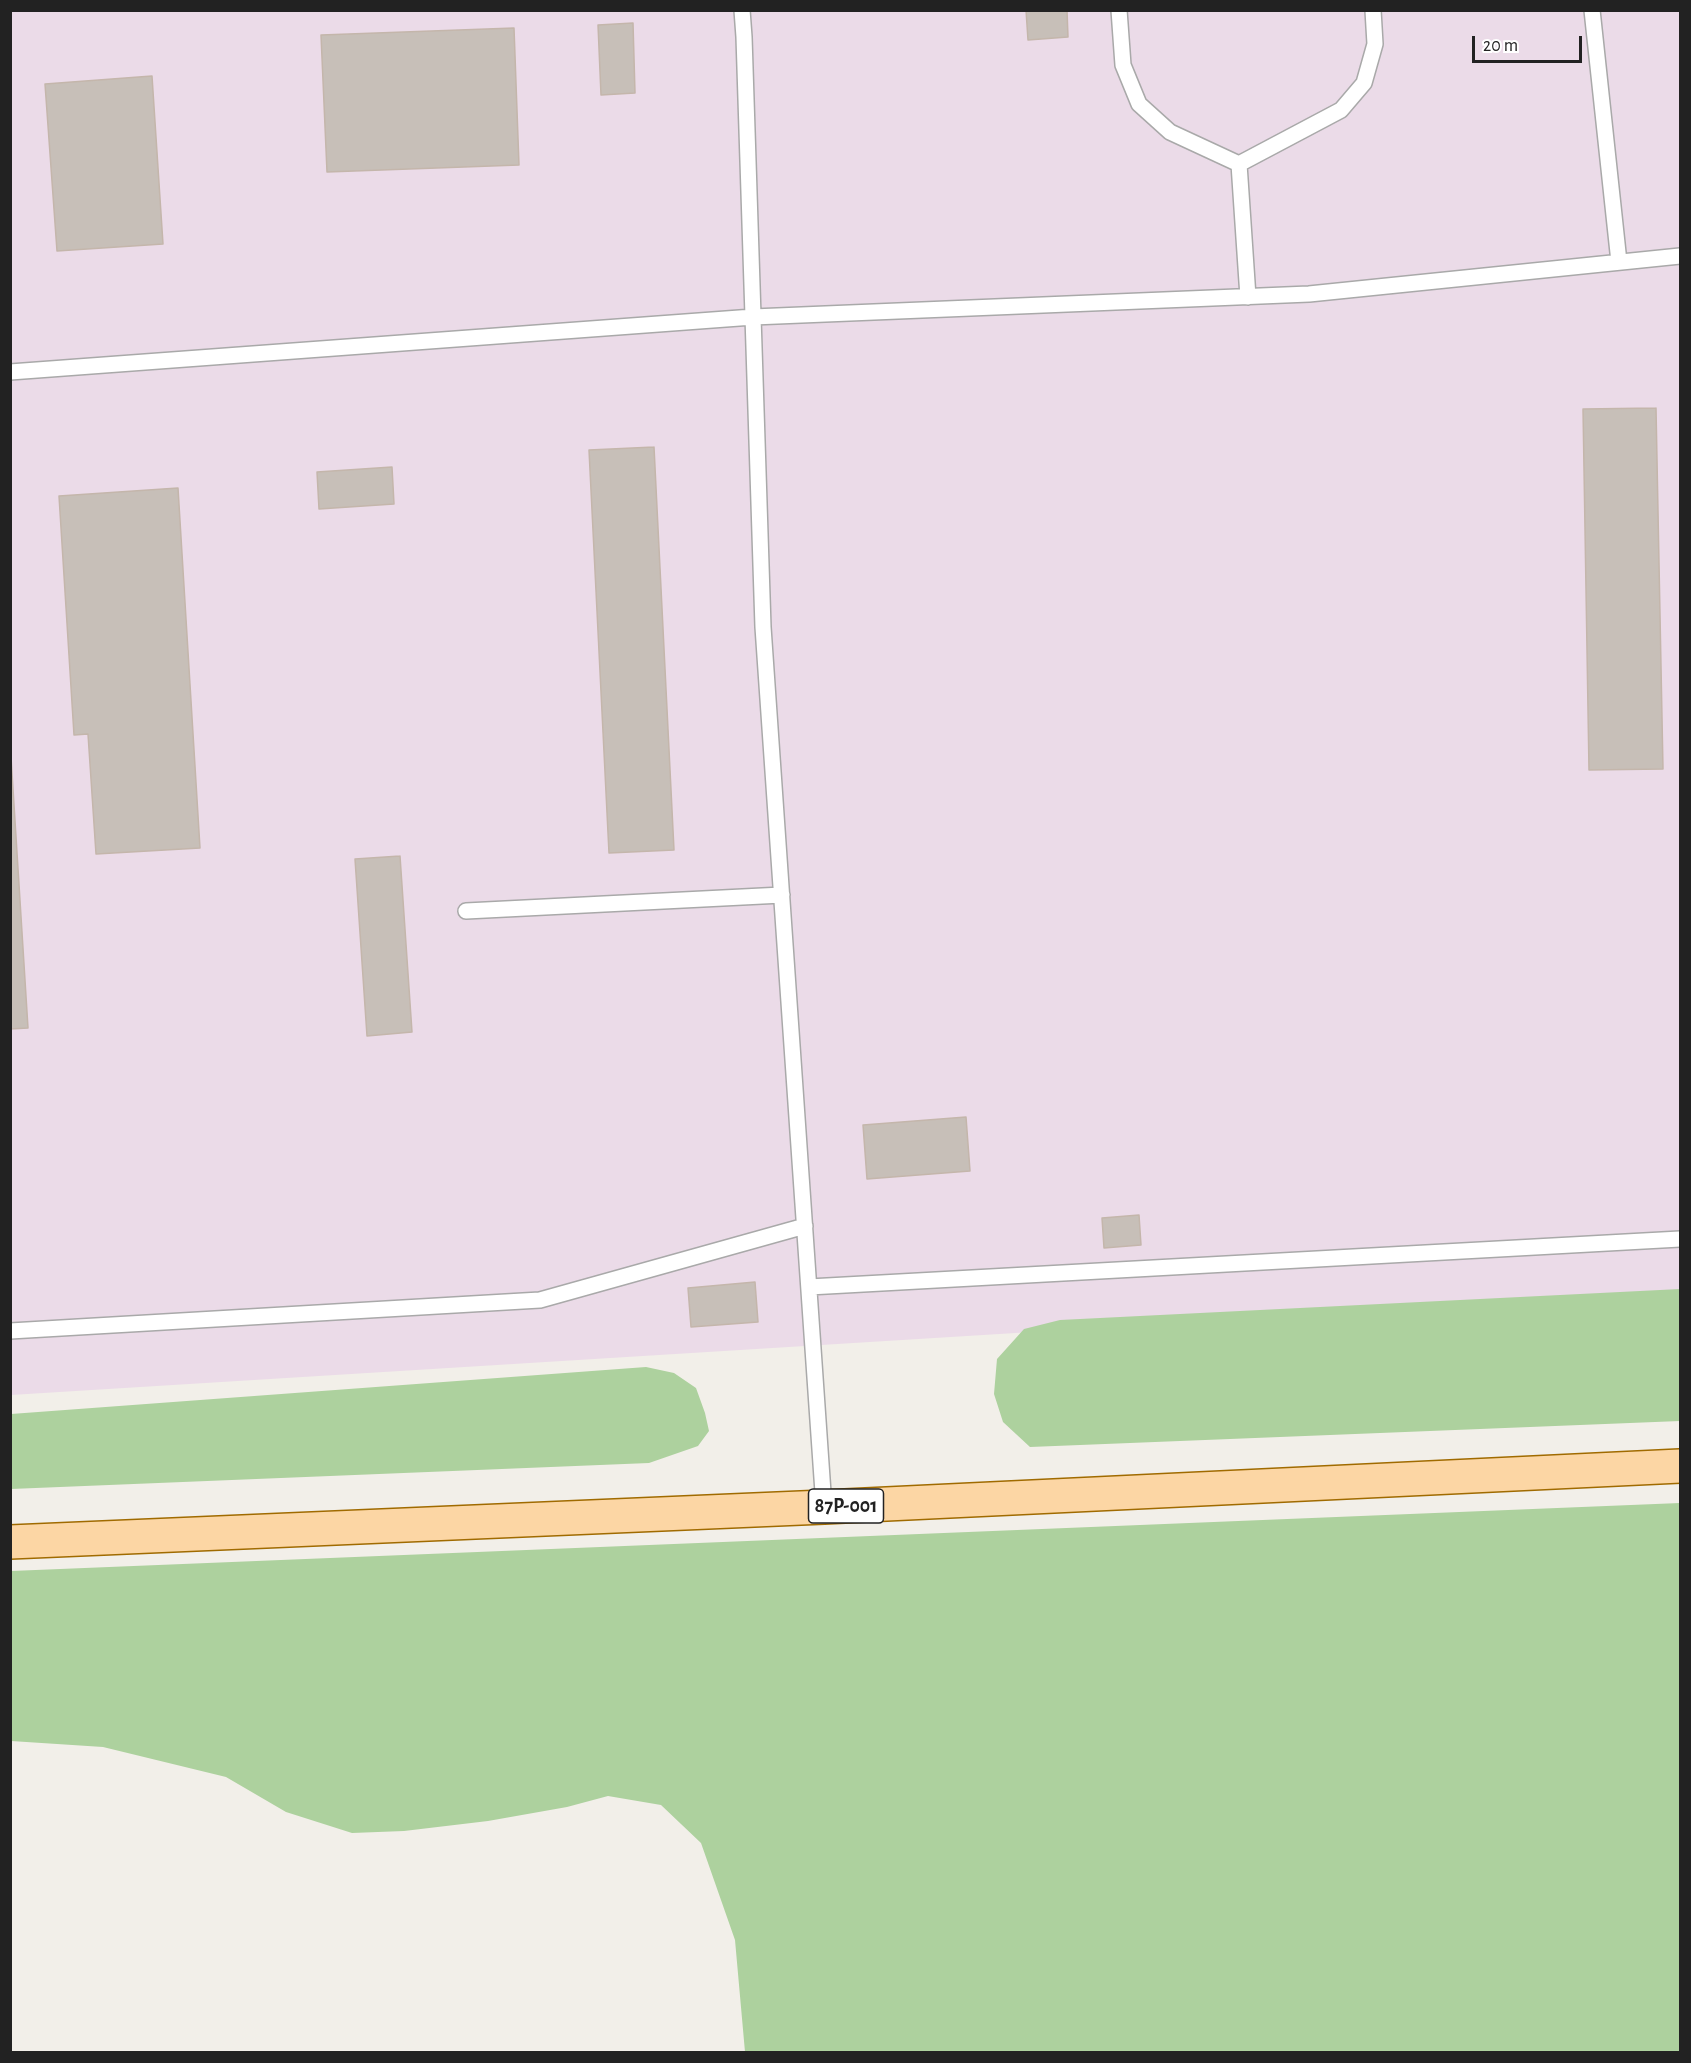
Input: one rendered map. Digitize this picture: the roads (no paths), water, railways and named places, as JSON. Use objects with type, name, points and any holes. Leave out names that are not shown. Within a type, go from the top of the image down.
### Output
[{"type":"main road","name":"87Р-001","points":[[10,1542],[824,1507],[1680,1466]]},
{"type":"lane","points":[[742,10],[763,627],[824,1507]]},
{"type":"lane","points":[[1119,10],[1123,65],[1139,104],[1170,132],[1239,164]]},
{"type":"lane","points":[[1239,164],[1341,110],[1349,101],[1364,83],[1375,44],[1373,10]]},
{"type":"lane","points":[[1592,10],[1619,262]]},
{"type":"lane","points":[[1239,164],[1248,297]]},
{"type":"lane","points":[[10,372],[753,317],[1309,294],[1680,256]]},
{"type":"lane","points":[[466,911],[782,895]]},
{"type":"lane","points":[[10,1331],[540,1300],[805,1226]]},
{"type":"lane","points":[[809,1287],[1680,1239]]}]
